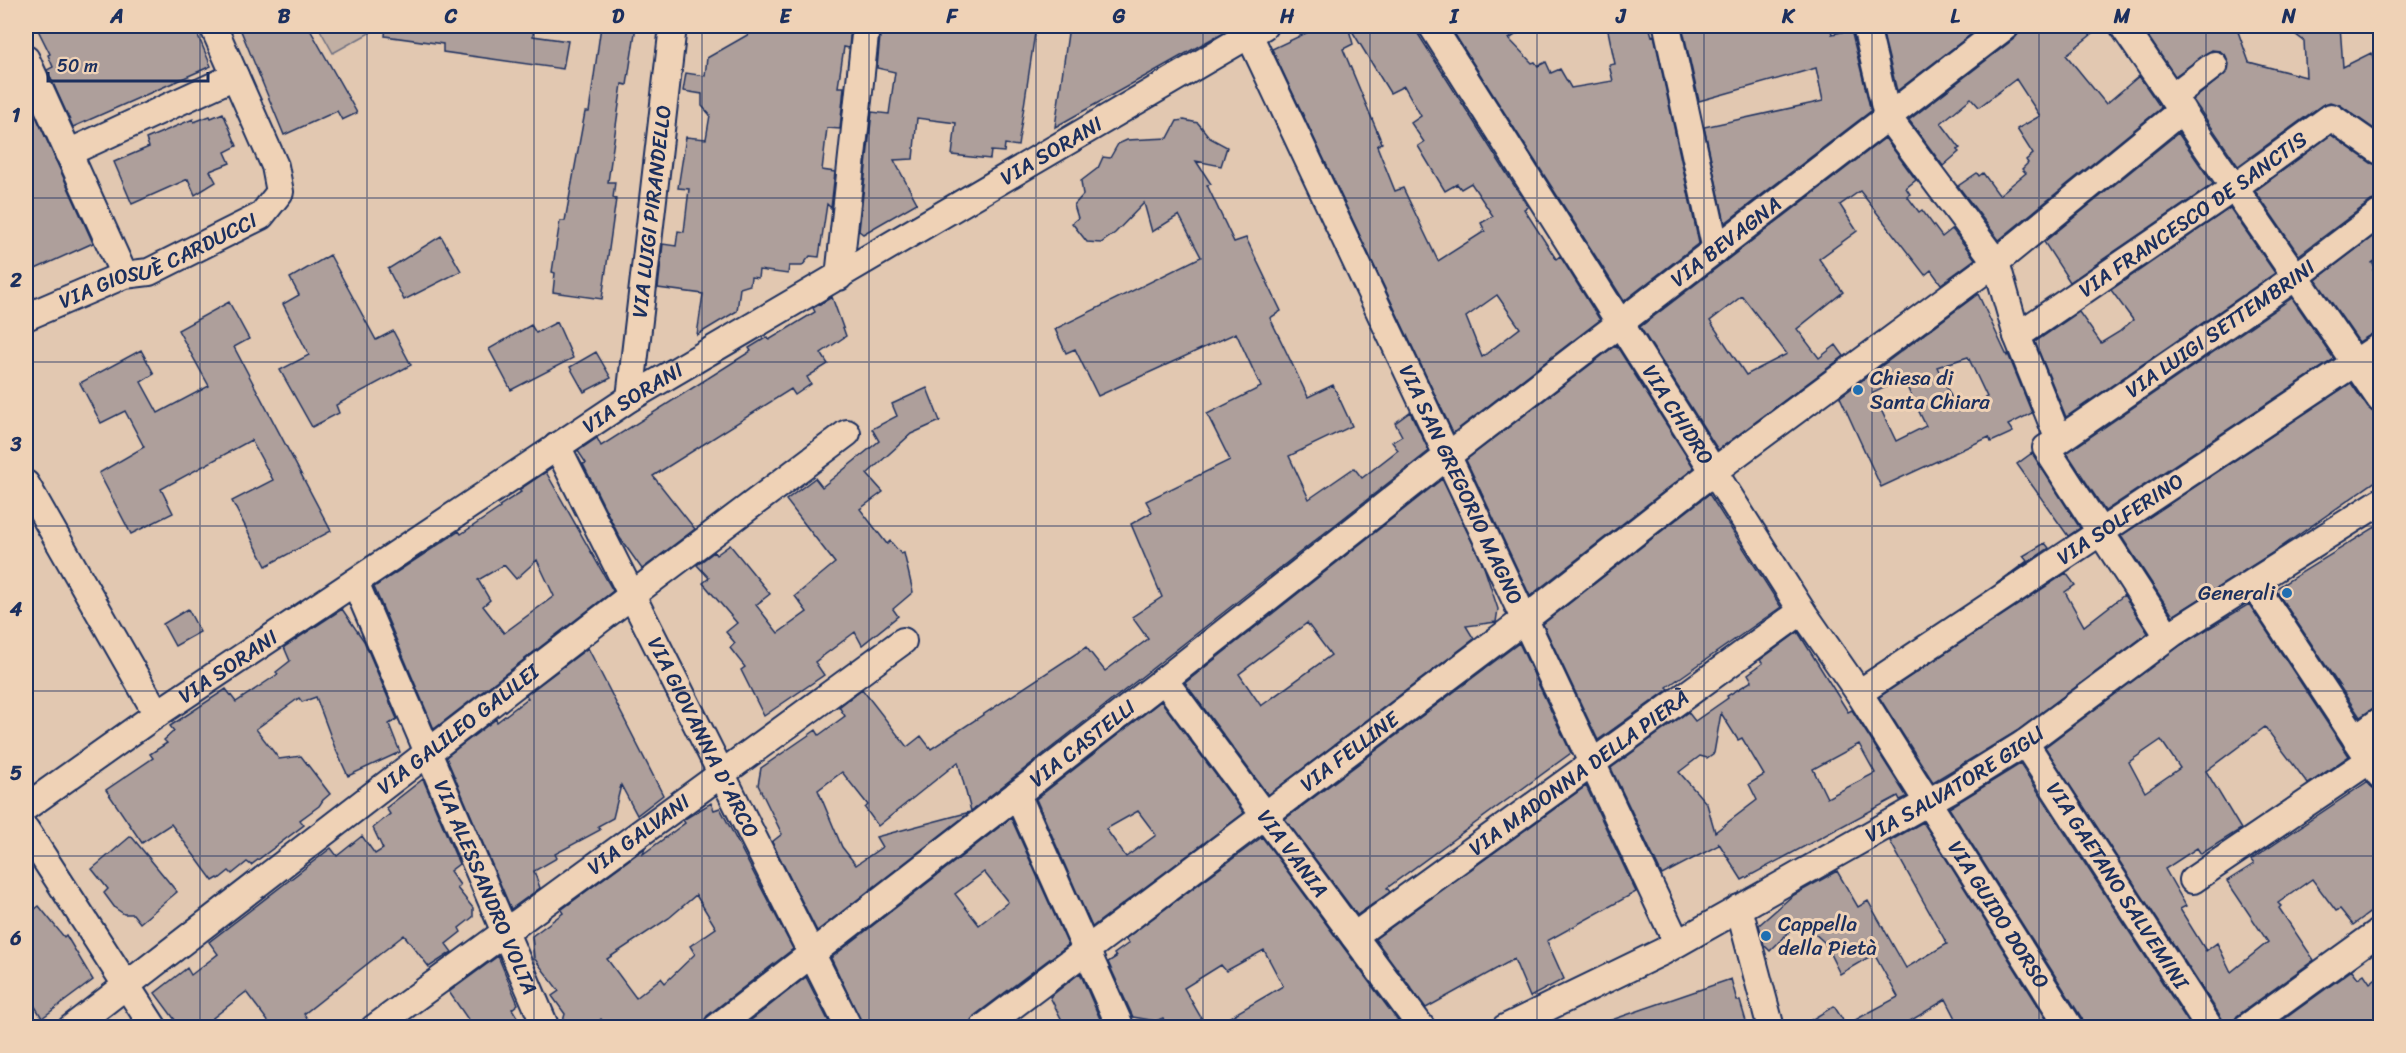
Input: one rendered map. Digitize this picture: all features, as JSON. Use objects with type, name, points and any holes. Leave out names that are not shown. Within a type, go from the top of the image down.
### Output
[{"type":"street","name":"VIA GIOSUÈ CARDUCCI","points":[[26,316],[124,275],[150,272],[261,216],[280,192],[275,166],[213,26]]},
{"type":"street","name":"VIA LUIGI PIRANDELLO","points":[[630,398],[673,26]]},
{"type":"street","points":[[838,277],[866,26]]},
{"type":"street","name":"VIA CHIDRO","points":[[1432,26],[1802,611],[1859,693],[1928,802]]},
{"type":"street","points":[[1667,26],[1716,250]]},
{"type":"street","points":[[1866,26],[1887,116],[1996,262],[2017,336],[2059,440],[2046,448],[2168,636]]},
{"type":"street","name":"VIA BEVAGNA","points":[[1446,457],[2006,26]]},
{"type":"street","points":[[2123,26],[2380,399]]},
{"type":"street","name":"VIA SORANI","points":[[26,807],[157,714],[630,398],[838,277],[1253,28]]},
{"type":"street","name":"VIA SAN GREGORIO MAGNO","points":[[1253,28],[1446,457],[1677,943]]},
{"type":"street","points":[[26,59],[124,275]]},
{"type":"street","name":"VIA FELLINE","points":[[983,1028],[1524,620],[1714,471],[1996,262],[2177,103],[2214,65]]},
{"type":"street","points":[[68,153],[235,76]]},
{"type":"street","name":"VIA FRANCESCO DE SANCTIS","points":[[2017,336],[2235,187],[2331,117],[2380,151]]},
{"type":"street","name":"VIA LUIGI SETTEMBRINI","points":[[2059,440],[2297,276],[2380,213]]},
{"type":"street","name":"VIA SOLFERINO","points":[[1859,693],[2380,346]]},
{"type":"street","name":"VIA GALILEO GALILEI","points":[[71,1028],[632,595],[847,433]]},
{"type":"street","name":"VIA GIOVANNA D'ARCO","points":[[557,446],[849,1028]]},
{"type":"street","name":"VIA CASTELLI","points":[[716,1028],[1164,680],[1446,457]]},
{"type":"street","points":[[26,484],[157,714]]},
{"type":"street","name":"VIA SALVATORE GIGLI","points":[[1510,1026],[1677,943],[1928,802],[2025,743],[2168,636],[2380,502]]},
{"type":"street","name":"VIA ALESSANDRO VOLTA","points":[[355,582],[546,1028]]},
{"type":"street","points":[[2193,880],[2375,768],[2253,583]]},
{"type":"street","name":"VIA MADONNA DELLA PIERÀ","points":[[1354,936],[1802,611]]},
{"type":"street","name":"VIA GALVANI","points":[[374,1028],[903,640]]},
{"type":"street","name":"VIA VANIA","points":[[1164,680],[1422,1028]]},
{"type":"street","points":[[2356,739],[2380,721]]},
{"type":"street","name":"VIA GAETANO SALVEMINI","points":[[2025,743],[2210,1028]]},
{"type":"street","points":[[1017,794],[1121,1028]]},
{"type":"street","name":"VIA GUIDO DORSO","points":[[1928,802],[2070,1028]]},
{"type":"street","points":[[26,830],[154,1028]]},
{"type":"street","points":[[1739,908],[1772,1028]]},
{"type":"street","points":[[2246,1028],[2380,931]]},
{"type":"shaded area","points":[[318,26],[382,26],[333,53]]},
{"type":"building","points":[[36,26],[194,26],[211,66],[73,127],[47,70],[53,67],[48,55],[50,54]]},
{"type":"building","points":[[239,26],[308,26],[357,113],[342,120],[337,111],[284,135]]},
{"type":"building","points":[[386,26],[534,26],[533,36],[568,41],[563,69],[443,52],[443,44],[385,36]]},
{"type":"building","points":[[601,26],[636,26],[627,85],[622,84],[608,182],[615,182],[613,198],[616,199],[602,299],[553,292],[555,273],[552,272],[560,221],[565,221],[585,112],[589,112]]},
{"type":"building","points":[[763,26],[851,26],[849,48],[844,47],[838,87],[844,87],[840,129],[827,128],[822,170],[835,172],[831,208],[827,204],[819,257],[810,256],[802,266],[789,266],[788,274],[759,270],[758,278],[751,277],[750,285],[740,288],[737,311],[697,335],[703,294],[658,288],[663,244],[676,246],[678,231],[684,232],[689,189],[678,188],[686,137],[706,139],[710,115],[702,106],[702,94],[683,91],[686,73],[705,76],[707,58]]},
{"type":"building","points":[[881,26],[1036,26],[1018,146],[1005,144],[1004,152],[991,151],[990,159],[952,155],[956,123],[917,118],[913,159],[894,160],[917,203],[863,234],[859,231],[872,112],[889,114],[895,72],[877,68]]},
{"type":"building","points":[[1069,26],[1230,26],[1231,28],[1055,127]]},
{"type":"building","points":[[1321,26],[1348,26],[1353,44],[1343,49],[1382,143],[1377,146],[1395,191],[1403,188],[1438,261],[1485,231],[1481,223],[1493,216],[1471,183],[1461,189],[1457,184],[1445,191],[1418,146],[1424,142],[1411,123],[1421,116],[1404,86],[1390,93],[1349,26],[1413,26],[1528,207],[1524,209],[1556,259],[1560,256],[1600,320],[1453,433],[1272,49]],"holes":[[[1497,295],[1520,328],[1482,357],[1466,317]]]},
{"type":"building","points":[[1457,26],[1529,26],[1509,39],[1532,63],[1535,62],[1538,66],[1546,62],[1551,73],[1560,69],[1571,88],[1613,81],[1609,65],[1615,64],[1607,26],[1649,26],[1652,36],[1654,35],[1699,243],[1624,301],[1452,30]]},
{"type":"building","points":[[1706,26],[1830,26],[1832,34],[1851,30],[1871,111],[1725,223],[1704,127],[1823,101],[1816,68],[1699,101],[1683,30]]},
{"type":"building","points":[[1881,26],[1982,26],[1897,91]]},
{"type":"building","points":[[2021,26],[2102,26],[2066,55],[2106,104],[2139,76],[2161,108],[1999,240],[1958,186],[1977,173],[1979,176],[1983,173],[1999,195],[2026,173],[2022,169],[2028,163],[2026,160],[2033,154],[2017,129],[2040,116],[2016,79],[1979,107],[1971,98],[1941,123],[1960,148],[1957,150],[1959,152],[1943,166],[1909,120],[2015,38]]},
{"type":"building","points":[[2141,26],[2236,26],[2249,62],[2306,77],[2304,41],[2284,26],[2340,26],[2343,67],[2371,53],[2380,73],[2380,133],[2340,105],[2330,102],[2322,105],[2238,166],[2193,100],[2228,71],[2229,64],[2226,56],[2220,51],[2212,50],[2175,76]]},
{"type":"building","points":[[26,94],[93,243],[31,271],[26,260]]},
{"type":"building","points":[[223,113],[237,146],[225,152],[230,163],[210,171],[216,182],[195,195],[188,179],[132,204],[114,162],[149,147],[146,139],[193,119],[194,122]]},
{"type":"building","points":[[1177,121],[1198,123],[1210,138],[1227,147],[1221,166],[1196,161],[1211,184],[1207,185],[1234,242],[1246,238],[1281,311],[1270,318],[1308,397],[1333,385],[1352,426],[1289,456],[1309,499],[1354,468],[1362,478],[1398,450],[1392,442],[1402,436],[1395,423],[1410,412],[1429,451],[971,811],[958,762],[878,826],[865,808],[868,805],[842,772],[818,790],[842,847],[856,865],[882,847],[876,837],[970,812],[817,931],[772,842],[782,834],[758,785],[761,768],[816,730],[819,735],[845,716],[839,707],[862,689],[907,747],[921,736],[931,749],[1086,647],[1105,671],[1148,639],[1132,617],[1162,597],[1131,524],[1152,512],[1146,501],[1230,460],[1207,414],[1261,387],[1236,333],[1098,396],[1075,349],[1066,353],[1055,329],[1201,257],[1179,215],[1152,232],[1144,203],[1115,233],[1101,243],[1087,242],[1072,223],[1078,218],[1074,205],[1083,195],[1081,181],[1098,168],[1103,157],[1110,158],[1118,144],[1127,140],[1168,138]]},
{"type":"building","points":[[2178,133],[2213,184],[2070,282],[2044,242]]},
{"type":"building","points":[[2331,135],[2371,163],[2380,166],[2380,198],[2371,201],[2299,255],[2255,191]]},
{"type":"building","points":[[1885,138],[1916,180],[1906,188],[1910,194],[1907,196],[1919,212],[1922,210],[1942,237],[1952,229],[1975,259],[1941,284],[1931,270],[1925,275],[1860,191],[1840,205],[1857,231],[1819,259],[1843,292],[1797,329],[1819,358],[1836,345],[1844,356],[1718,450],[1640,327]],"holes":[[[1742,296],[1787,354],[1746,375],[1710,321]]]},
{"type":"building","points":[[2230,208],[2275,273],[2066,417],[2035,342],[2079,312],[2101,343],[2119,332],[2133,320],[2111,290]]},
{"type":"building","points":[[2380,231],[2380,257],[2372,263],[2376,268],[2373,270],[2380,281],[2380,331],[2359,342],[2316,280]]},
{"type":"building","points":[[441,236],[461,271],[404,300],[388,269]]},
{"type":"building","points":[[330,255],[376,340],[393,331],[411,365],[336,405],[339,413],[312,427],[280,370],[309,355],[283,304],[299,295],[290,278]]},
{"type":"building","name":"Chiesa di Santa Chiara","points":[[1978,294],[2007,356],[2008,354],[2032,413],[2008,425],[2013,432],[1991,442],[1989,437],[1881,487],[1840,397]],"holes":[[[1968,357],[1987,397],[1958,411],[1937,367]],[[1903,379],[1926,426],[1896,441],[1873,393]]]},
{"type":"building","points":[[832,297],[846,336],[821,353],[828,364],[807,377],[811,384],[795,395],[791,389],[653,476],[695,529],[642,569],[620,538],[583,464],[586,463],[578,451],[597,438],[601,446],[751,351],[749,348],[767,337],[769,340],[815,312],[813,308]]},
{"type":"building","points":[[2292,298],[2334,359],[2105,511],[2067,453]]},
{"type":"building","points":[[229,302],[249,339],[234,347],[331,531],[266,566],[232,501],[273,480],[251,440],[161,489],[173,513],[131,534],[99,473],[144,447],[125,411],[101,423],[80,383],[141,350],[154,374],[141,382],[158,413],[209,386],[178,330]]},
{"type":"building","points":[[557,322],[573,358],[511,390],[489,349],[531,325],[536,333]]},
{"type":"building","points":[[1616,345],[1694,468],[1530,596],[1466,460]]},
{"type":"building","points":[[596,352],[611,378],[584,392],[570,367]]},
{"type":"building","points":[[2351,383],[2368,408],[2380,414],[2380,478],[2277,550],[2173,616],[2121,536]]},
{"type":"building","points":[[927,388],[940,421],[911,434],[867,474],[883,492],[860,509],[887,544],[890,541],[901,554],[904,553],[913,592],[893,609],[898,616],[862,645],[855,632],[815,662],[824,675],[764,716],[741,670],[745,667],[730,648],[735,643],[726,632],[737,623],[703,583],[709,578],[697,565],[714,552],[716,555],[730,545],[770,594],[756,605],[778,633],[807,612],[795,596],[835,563],[786,500],[815,478],[822,487],[879,441],[872,429],[897,416],[892,404]]},
{"type":"building","points":[[2032,453],[2080,528],[2068,536],[2017,464]]},
{"type":"building","points":[[546,472],[613,591],[434,729],[374,587],[459,531],[461,534],[500,508],[499,506],[521,492],[519,490]],"holes":[[[537,560],[554,596],[504,633],[483,606],[490,600],[478,580],[504,565],[516,579]]]},
{"type":"building","points":[[1442,479],[1484,567],[1498,609],[1496,622],[1466,626],[1474,639],[1268,795],[1185,683]],"holes":[[[1307,623],[1331,655],[1261,706],[1239,674]]]},
{"type":"building","points":[[1709,494],[1781,607],[1667,687],[1669,689],[1598,740],[1543,624]]},
{"type":"building","points":[[2380,524],[2380,706],[2360,717],[2275,589]]},
{"type":"building","points":[[2045,543],[2049,548],[1996,584],[2027,561],[2023,556]]},
{"type":"building","points":[[2066,573],[2075,585],[2065,592],[2084,626],[2124,595],[2148,633],[2017,731],[1933,782],[1879,697]]},
{"type":"building","points":[[2249,604],[2349,756],[2308,784],[2265,727],[2206,771],[2241,829],[2201,854],[2197,848],[2165,869],[2186,906],[2180,909],[2206,951],[2217,943],[2231,972],[2268,942],[2227,881],[2254,864],[2251,860],[2367,782],[2373,788],[2380,790],[2380,905],[2353,925],[2340,909],[2336,911],[2312,879],[2278,903],[2281,906],[2279,908],[2314,960],[2237,1016],[2231,1028],[2225,1028],[2223,1020],[2045,747],[2181,645]],"holes":[[[2161,740],[2180,768],[2145,792],[2129,762]]]},
{"type":"building","points":[[188,609],[200,632],[175,646],[163,624]]},
{"type":"building","points":[[342,609],[364,641],[397,719],[389,724],[400,752],[348,776],[316,697],[302,702],[299,698],[256,729],[279,759],[301,756],[330,794],[319,806],[300,820],[304,825],[251,865],[247,862],[232,874],[229,871],[213,881],[171,824],[142,843],[106,790],[153,758],[150,754],[167,743],[164,740],[174,731],[170,726],[226,689],[236,702],[278,674],[276,672],[290,661],[284,647]]},
{"type":"building","points":[[1798,632],[1848,712],[1852,710],[1907,797],[1900,800],[1898,796],[1742,880],[1718,842],[1719,845],[1662,875],[1611,768],[1688,712],[1695,721],[1728,698],[1727,696],[1752,681],[1748,674],[1763,663],[1760,660]],"holes":[[[1721,713],[1738,740],[1742,738],[1764,775],[1749,784],[1757,800],[1715,832],[1707,804],[1679,772],[1700,756],[1707,758],[1714,753]],[[1859,744],[1875,773],[1827,798],[1813,769]]]},
{"type":"building","points":[[1519,643],[1571,753],[1387,888],[1390,892],[1357,915],[1285,819]]},
{"type":"building","points":[[588,648],[663,795],[637,815],[621,785],[613,818],[598,826],[600,830],[555,854],[557,858],[534,871],[540,888],[511,909],[446,757],[496,719],[497,722],[528,698],[526,695]]},
{"type":"building","points":[[1161,701],[1244,813],[1092,927],[1036,799]],"holes":[[[1138,811],[1156,835],[1126,857],[1106,829]]]},
{"type":"building","points":[[2020,764],[2192,1028],[2085,1028],[2083,1020],[1949,808]]},
{"type":"building","points":[[423,779],[459,864],[450,871],[460,885],[457,888],[473,908],[473,917],[459,928],[461,932],[446,944],[452,952],[429,967],[404,935],[304,1014],[313,1028],[273,1028],[246,992],[200,1028],[181,1028],[155,993],[187,968],[191,975],[218,954],[209,942],[331,848],[337,856],[362,836],[375,854],[383,849],[373,828],[390,814],[386,808]]},
{"type":"building","points":[[1586,786],[1636,892],[1547,941],[1564,979],[1530,997],[1514,959],[1426,1008],[1375,939]]},
{"type":"building","points":[[711,803],[714,810],[720,808],[793,949],[707,1016],[701,1028],[608,1028],[601,1019],[591,1028],[568,1028],[563,1021],[565,1014],[552,996],[559,991],[534,958],[532,936],[563,913],[561,910],[645,848],[643,854],[685,823],[683,820]],"holes":[[[696,895],[716,928],[690,946],[695,954],[665,983],[661,978],[636,998],[607,959],[669,918]]]},
{"type":"building","points":[[1011,818],[1068,945],[974,1016],[968,1028],[864,1028],[831,958]],"holes":[[[984,872],[1008,902],[979,925],[955,894]]]},
{"type":"building","points":[[1923,822],[2052,1028],[1961,1028],[1946,999],[1910,1021],[1913,1028],[1798,1028],[1834,1006],[1846,1025],[1898,997],[1874,954],[1840,974],[1824,942],[1800,921],[1770,951],[1764,945],[1759,925],[1792,896],[1837,871],[1858,907],[1868,901],[1906,968],[1947,944],[1890,841]]},
{"type":"building","points":[[131,836],[177,892],[140,923],[133,914],[124,914],[115,908],[104,893],[108,889],[92,869]]},
{"type":"building","points":[[1262,837],[1403,1028],[1211,1028],[1283,986],[1264,950],[1226,971],[1221,965],[1184,988],[1207,1028],[1168,1028],[1163,1018],[1156,1021],[1133,1017],[1108,962],[1116,957],[1114,954],[1129,943],[1125,939]]},
{"type":"building","points":[[39,906],[64,937],[66,935],[93,980],[42,1018],[26,992],[26,916]]},
{"type":"building","points":[[498,956],[518,1004],[512,1009],[524,1028],[474,1028],[449,992]]},
{"type":"building","points":[[2352,970],[2358,978],[2364,974],[2370,983],[2380,975],[2380,1028],[2272,1028]]},
{"type":"building","points":[[1080,973],[1104,1028],[1066,1028],[1050,997]]},
{"type":"building","points":[[806,977],[832,1028],[741,1028]]},
{"type":"building","points":[[1731,979],[1748,1028],[1598,1028],[1597,1025]]},
{"type":"place","name":"Chiesa di Santa Chiara","points":[[1858,390]]},
{"type":"place","name":"Generali","points":[[2287,593]]},
{"type":"place","name":"Cappella della Pietà","points":[[1766,936]]}]
